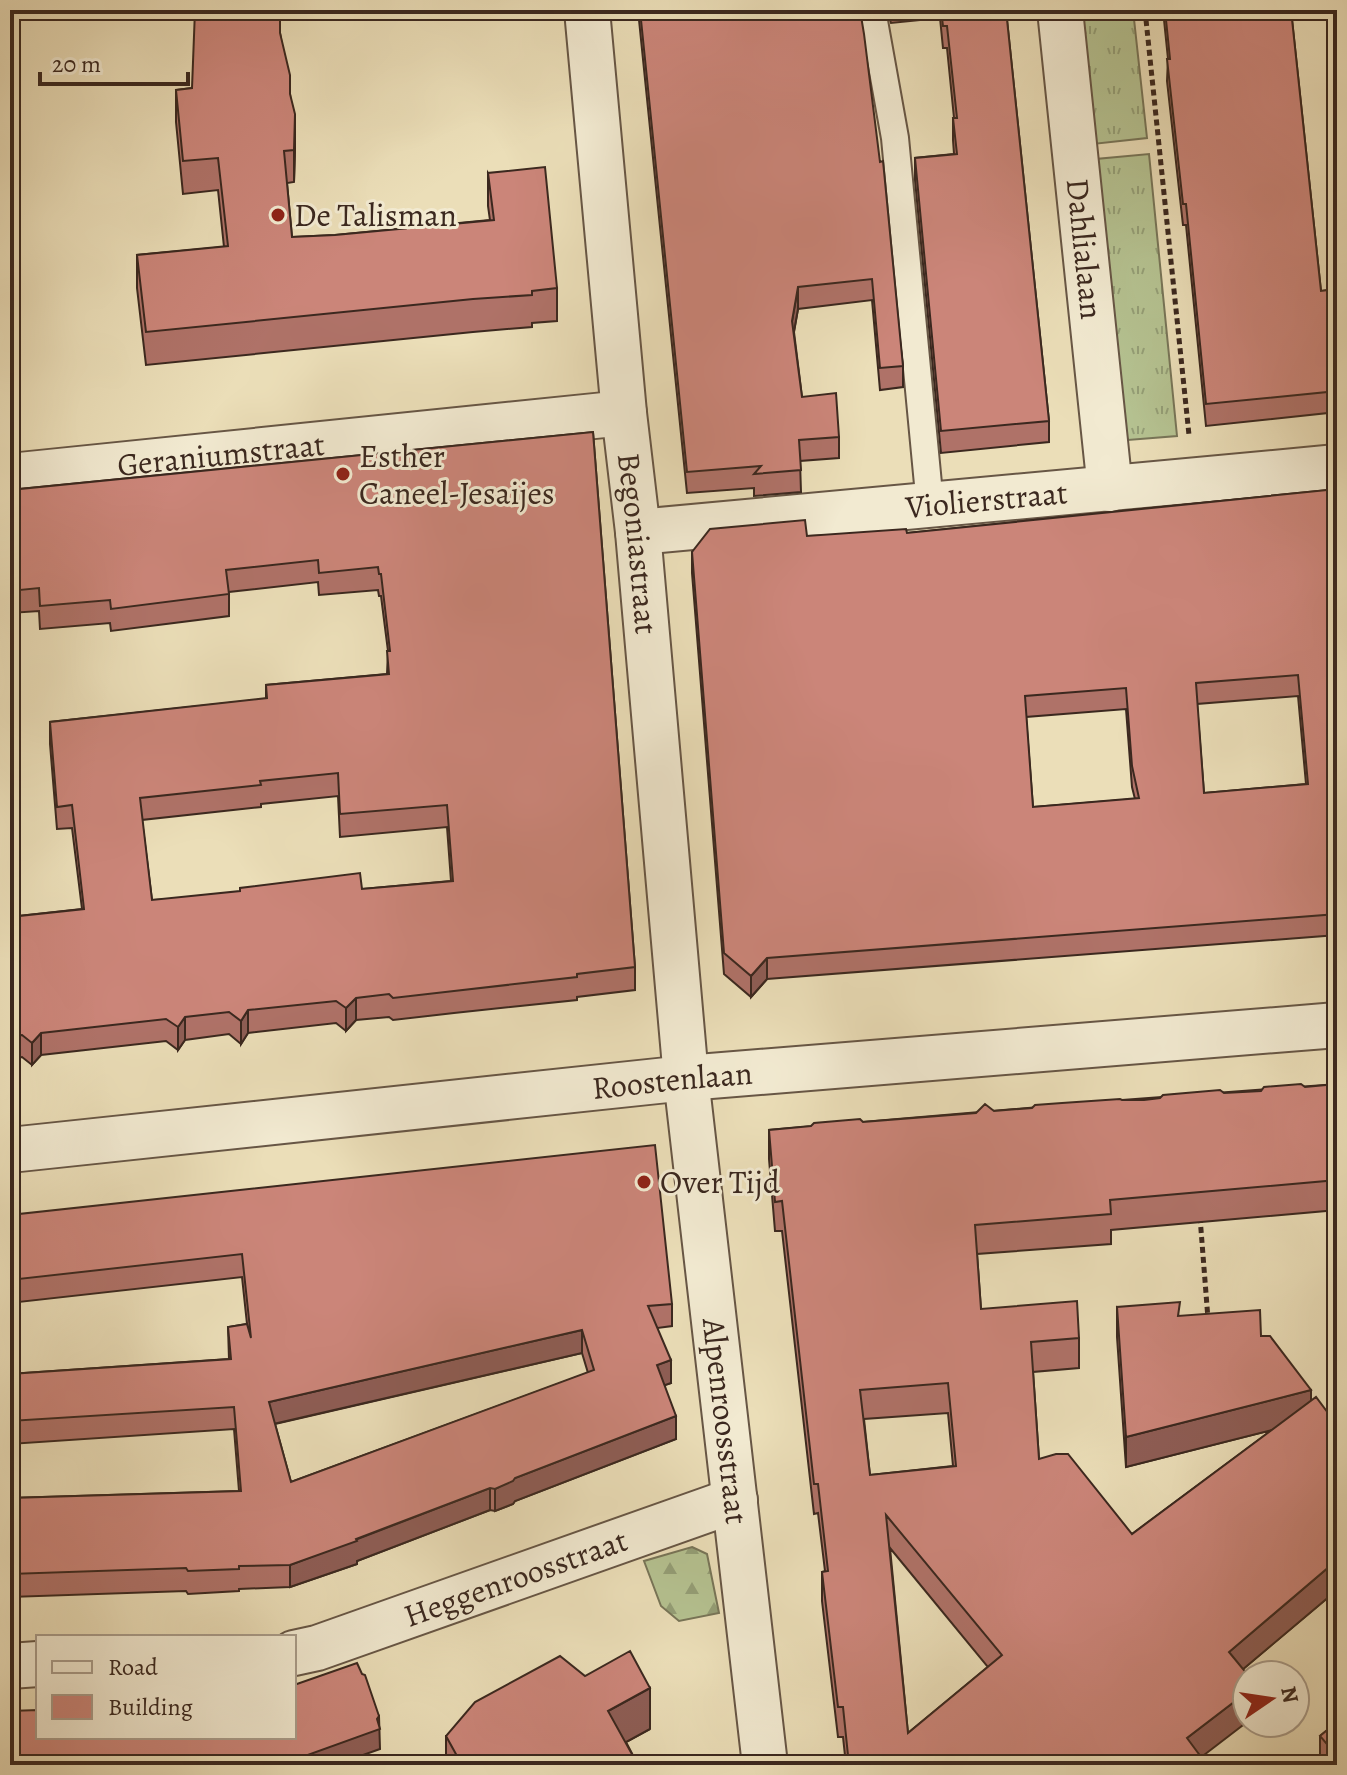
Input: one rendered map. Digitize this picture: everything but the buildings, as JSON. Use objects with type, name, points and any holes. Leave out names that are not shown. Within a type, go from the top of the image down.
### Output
[{"type":"street","name":"Begoniastraat","points":[[587,10],[638,532],[686,1078]]},
{"type":"street","name":"Dahlialaan","points":[[1060,10],[1110,489]]},
{"type":"street","name":"Geraniumstraat","points":[[10,476],[624,413]]},
{"type":"street","name":"Violierstraat","points":[[638,532],[1337,467]]},
{"type":"street","name":"Roostenlaan","points":[[10,1150],[686,1078],[1337,1025]]},
{"type":"street","name":"Alpenroosstraat","points":[[686,1078],[765,1765]]},
{"type":"street","name":"Heggenroosstraat","points":[[296,1653],[317,1648],[735,1500]]},
{"type":"street","points":[[10,1666],[36,1664]]},
{"type":"lane","points":[[872,10],[895,138],[930,505]]},
{"type":"path","points":[[1145,10],[1193,480]]},
{"type":"path","points":[[1200,1206],[1208,1329]]},
{"type":"green space","points":[[1079,10],[1133,10],[1147,138],[1093,144]]},
{"type":"green space","points":[[1149,154],[1177,436],[1128,440],[1122,427],[1096,159]]},
{"type":"green space","points":[[692,1547],[707,1554],[719,1613],[679,1621],[661,1606],[644,1561]]},
{"type":"place","name":"De Talisman","points":[[278,215]]},
{"type":"place","name":"Esther Caneel-Jesaijes","points":[[343,474]]},
{"type":"place","name":"Over Tijd","points":[[644,1182]]}]
